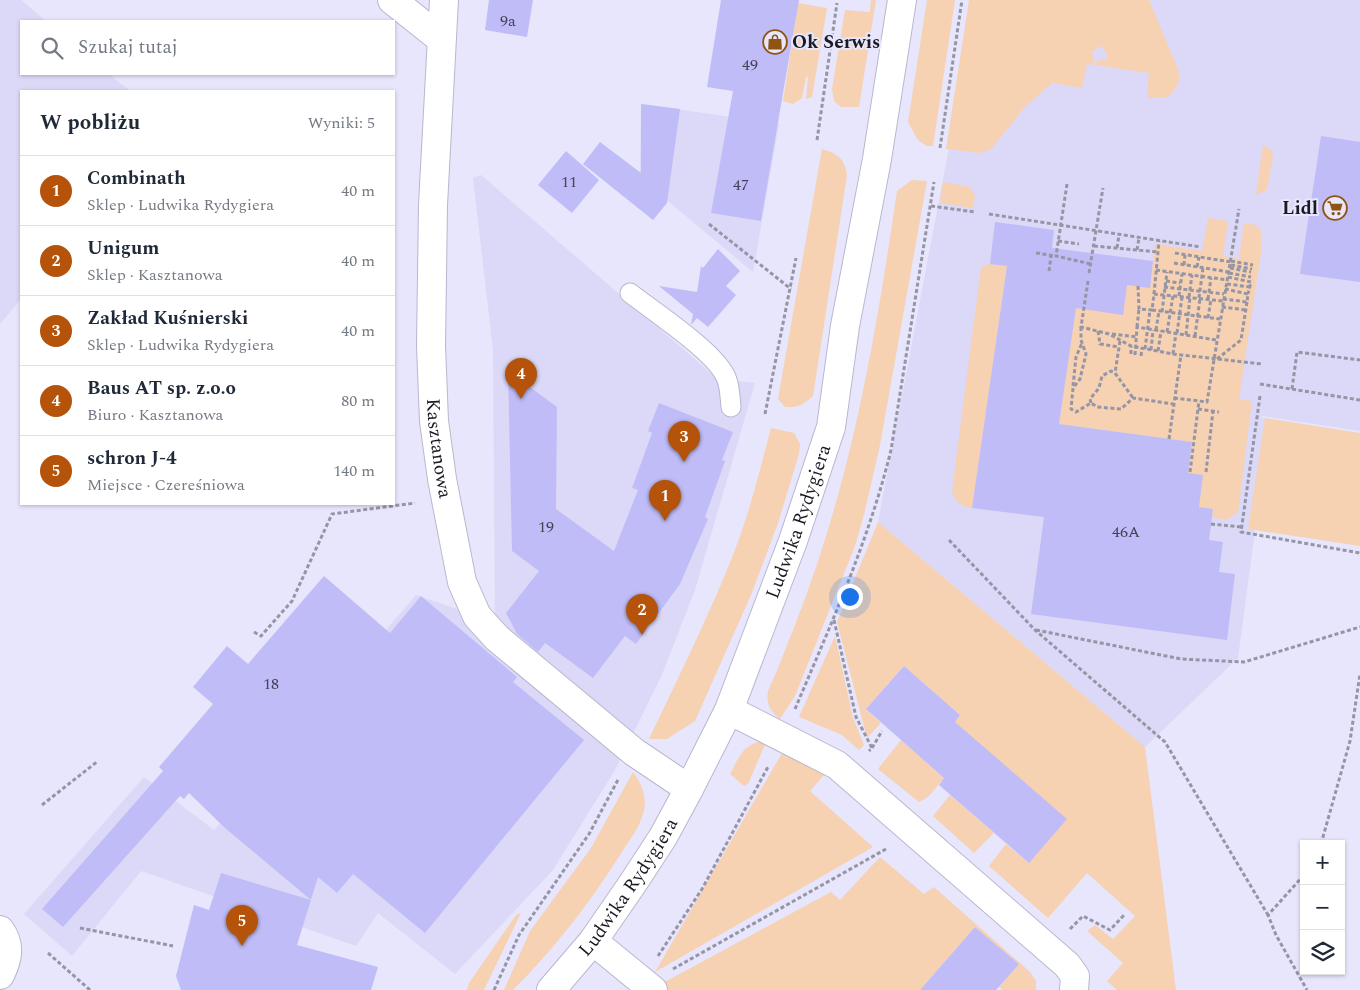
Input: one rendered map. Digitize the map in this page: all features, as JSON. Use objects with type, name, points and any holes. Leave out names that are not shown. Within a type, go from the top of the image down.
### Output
[{"type":"street","points":[[392,0],[441,39]]},
{"type":"street","name":"Kasztanowa","points":[[444,0],[433,204],[431,346],[434,421],[446,499],[462,582],[471,605],[488,629],[634,752],[689,789]]},
{"type":"street","name":"Ludwika Rydygiera","points":[[551,990],[593,941],[663,837],[689,789],[730,710],[793,541],[830,427],[845,326],[877,159],[902,0]]},
{"type":"street","points":[[730,710],[837,765],[849,774],[1067,964],[1075,976],[1074,990]]},
{"type":"street","points":[[0,930],[6,938],[8,959],[0,975]]},
{"type":"street","points":[[593,941],[647,984]]},
{"type":"lane","points":[[630,293],[701,348],[720,366],[727,380],[730,407]]},
{"type":"path","points":[[940,148],[962,0]]},
{"type":"path","points":[[817,140],[837,3]]},
{"type":"path","points":[[647,984],[740,823],[784,737],[833,619],[881,493],[891,450],[934,182]]},
{"type":"path","points":[[1056,256],[1067,184]]},
{"type":"path","points":[[1089,273],[1103,188]]},
{"type":"path","points":[[931,206],[975,212]]},
{"type":"path","points":[[1174,398],[1207,402],[1239,209]]},
{"type":"path","points":[[989,214],[1202,247]]},
{"type":"path","points":[[709,224],[790,289]]},
{"type":"path","points":[[1116,248],[1119,235]]},
{"type":"path","points":[[1137,250],[1139,238]]},
{"type":"path","points":[[1058,241],[1079,244]]},
{"type":"path","points":[[1141,356],[1154,294],[1159,241]]},
{"type":"path","points":[[1094,246],[1158,252]]},
{"type":"path","points":[[1036,253],[1091,264]]},
{"type":"path","points":[[1175,253],[1211,259],[1250,287]]},
{"type":"path","points":[[1173,354],[1181,296],[1182,265],[1185,255]]},
{"type":"path","points":[[1049,271],[1051,256]]},
{"type":"path","points":[[1197,267],[1199,257]]},
{"type":"path","points":[[765,414],[796,258]]},
{"type":"path","points":[[1210,269],[1211,259]]},
{"type":"path","points":[[1174,263],[1229,271],[1251,277]]},
{"type":"path","points":[[1195,336],[1203,268]]},
{"type":"path","points":[[1156,270],[1210,278],[1229,271],[1252,269],[1229,271]]},
{"type":"path","points":[[1215,359],[1241,340],[1251,282],[1229,271]]},
{"type":"path","points":[[1151,350],[1167,272]]},
{"type":"path","points":[[1186,335],[1192,275]]},
{"type":"path","points":[[1208,318],[1210,278]]},
{"type":"path","points":[[1073,388],[1080,379],[1086,354],[1082,343],[1082,326],[1088,280]]},
{"type":"path","points":[[1166,281],[1180,283]]},
{"type":"path","points":[[1135,355],[1139,309],[1138,286]]},
{"type":"path","points":[[1164,288],[1248,294]]},
{"type":"path","points":[[1154,294],[1247,302]]},
{"type":"path","points":[[1167,332],[1173,296]]},
{"type":"path","points":[[1222,307],[1246,310]]},
{"type":"path","points":[[1139,309],[1220,319]]},
{"type":"path","points":[[1082,326],[1109,334],[1137,337]]},
{"type":"path","points":[[1137,327],[1216,340]]},
{"type":"path","points":[[1098,331],[1100,344],[1119,347]]},
{"type":"path","points":[[1158,351],[1161,331]]},
{"type":"path","points":[[1109,334],[1132,346],[1151,350],[1262,364]]},
{"type":"path","points":[[1115,373],[1120,341]]},
{"type":"path","points":[[1082,343],[1076,357],[1071,409],[1076,412],[1091,402],[1090,399],[1099,388],[1102,376],[1111,371],[1115,373],[1133,398],[1173,404]]},
{"type":"path","points":[[1131,354],[1132,346]]},
{"type":"path","points":[[1292,389],[1298,352],[1360,360]]},
{"type":"path","points":[[1169,439],[1181,355]]},
{"type":"path","points":[[1260,384],[1360,400]]},
{"type":"path","points":[[1260,396],[1242,532],[1360,553]]},
{"type":"path","points":[[1091,402],[1097,407],[1121,409],[1133,398]]},
{"type":"path","points":[[1190,472],[1199,401]]},
{"type":"path","points":[[1198,409],[1219,412]]},
{"type":"path","points":[[1206,472],[1213,411]]},
{"type":"path","points":[[254,632],[261,636],[292,601],[332,514],[446,499]]},
{"type":"path","points":[[1211,524],[1242,527]]},
{"type":"path","points":[[949,540],[1035,630],[1165,742],[1268,915],[1276,935],[1307,990]]},
{"type":"path","points":[[833,619],[856,717],[872,748]]},
{"type":"path","points":[[1035,630],[1181,659],[1244,662],[1360,627]]},
{"type":"path","points":[[1322,840],[1350,741],[1360,674]]},
{"type":"path","points":[[849,774],[872,748],[882,731]]},
{"type":"path","points":[[42,806],[98,761]]},
{"type":"path","points":[[494,990],[523,929],[589,834],[622,772]]},
{"type":"path","points":[[647,984],[892,846]]},
{"type":"path","points":[[1268,915],[1300,879]]},
{"type":"path","points":[[1049,949],[1083,916],[1110,930],[1124,915]]},
{"type":"path","points":[[80,928],[173,946]]},
{"type":"path","points":[[48,953],[90,990]]},
{"type":"shaded area","points":[[0,0],[21,0],[45,20],[20,20],[20,75],[110,75],[129,90],[20,90],[20,300],[0,324]]},
{"type":"shaded area","points":[[871,0],[876,0],[859,107],[841,107],[834,101],[832,89],[845,10],[870,12]]},
{"type":"shaded area","points":[[927,0],[955,0],[933,146],[927,146],[918,140],[908,122]]},
{"type":"shaded area","points":[[969,0],[1149,0],[1178,69],[1177,85],[1167,97],[1147,98],[1149,73],[1096,65],[1096,62],[1108,58],[1103,46],[1092,51],[1095,65],[1087,64],[1082,88],[1052,83],[1025,107],[991,149],[980,153],[946,149]]},
{"type":"shaded area","points":[[977,0],[1360,0],[1360,431],[1262,416],[1262,418],[1270,419],[1238,658],[1145,747],[878,522]]},
{"type":"shaded area","points":[[798,3],[827,8],[812,97],[806,99],[808,77],[806,77],[802,98],[793,104],[783,101]]},
{"type":"shaded area","points":[[641,104],[779,124],[753,272],[644,181],[640,173]]},
{"type":"shaded area","points":[[1263,145],[1271,150],[1273,155],[1267,190],[1256,195]]},
{"type":"shaded area","points":[[822,149],[832,153],[842,161],[847,175],[813,396],[800,405],[785,407],[778,399]]},
{"type":"shaded area","points":[[481,175],[718,379],[755,383],[695,590],[661,677],[615,770],[553,870],[455,974],[378,913],[356,946],[141,871],[72,956],[24,914],[144,777],[214,830],[416,595],[495,622],[493,350],[473,178]]},
{"type":"shaded area","points":[[912,180],[927,181],[880,445],[864,515],[855,546],[795,696],[780,719],[769,707],[768,691],[815,572],[846,465],[870,357],[897,191]]},
{"type":"shaded area","points":[[943,182],[970,187],[975,196],[973,208],[940,203]]},
{"type":"shaded area","points":[[1208,218],[1228,221],[1223,256],[1239,259],[1244,223],[1256,225],[1261,231],[1261,253],[1239,399],[1252,401],[1238,512],[1226,520],[1212,517],[1213,509],[1199,507],[1188,473],[1192,442],[1059,424],[1080,275],[1150,287],[1155,244],[1202,251]]},
{"type":"shaded area","points":[[990,264],[1007,266],[972,508],[959,503],[952,491],[981,267]]},
{"type":"shaded area","points":[[1265,418],[1360,433],[1360,546],[1248,529]]},
{"type":"shaded area","points":[[771,428],[794,433],[800,444],[799,454],[778,523],[751,595],[695,721],[667,739],[649,739],[703,625],[733,555],[749,508]]},
{"type":"shaded area","points":[[878,522],[1145,747],[1176,990],[1117,990],[1107,981],[1123,963],[1087,931],[1095,925],[1113,939],[1135,916],[1087,873],[1048,918],[989,866],[1006,844],[1029,863],[955,722],[960,715],[904,666],[866,709],[881,723],[867,738],[837,622]]},
{"type":"shaded area","points":[[835,636],[853,718],[864,745],[859,750],[842,735],[799,717]]},
{"type":"shaded area","points":[[767,740],[748,784],[744,786],[730,774],[737,760],[748,747]]},
{"type":"shaded area","points":[[901,740],[944,778],[928,797],[919,802],[878,769]]},
{"type":"shaded area","points":[[785,748],[824,775],[810,791],[873,847],[655,972]]},
{"type":"shaded area","points":[[633,772],[641,787],[645,803],[641,820],[636,830],[596,891],[557,942],[513,990],[504,990],[530,931],[591,848]]},
{"type":"shaded area","points":[[950,795],[994,833],[974,853],[933,816]]},
{"type":"shaded area","points":[[880,857],[924,894],[934,887],[1030,972],[1036,981],[1036,990],[1003,990],[999,987],[1018,964],[975,927],[920,990],[669,990],[661,984],[831,892],[840,900]]},
{"type":"shaded area","points":[[521,913],[484,990],[467,990],[469,983],[516,915]]},
{"type":"building","points":[[489,0],[533,0],[527,37],[485,30]]},
{"type":"building","points":[[721,0],[799,0],[761,221],[711,213],[733,91],[707,87]]},
{"type":"building","points":[[641,104],[680,109],[667,203],[653,220],[583,164],[600,142],[641,173]]},
{"type":"building","name":"Lidl","points":[[1321,136],[1360,142],[1360,282],[1300,274]]},
{"type":"building","points":[[566,151],[599,180],[572,213],[538,185]]},
{"type":"building","points":[[995,222],[1054,230],[1052,248],[1153,261],[1150,288],[1127,285],[1123,315],[1076,308],[1059,424],[1192,442],[1188,473],[1203,475],[1199,507],[1213,509],[1209,540],[1223,542],[1219,572],[1235,574],[1227,640],[1031,614],[1044,517],[972,508],[1007,266],[990,264]]},
{"type":"building","points":[[718,249],[740,271],[726,286],[736,295],[708,327],[697,318],[691,325],[693,314],[659,286],[697,292],[701,266],[703,268]]},
{"type":"building","points":[[508,371],[557,407],[556,509],[614,551],[638,490],[632,488],[652,433],[648,431],[659,403],[733,432],[722,460],[725,461],[705,517],[708,519],[680,584],[636,644],[625,636],[593,678],[545,643],[538,652],[517,634],[506,613],[539,571],[512,551]]},
{"type":"building","points":[[324,576],[390,633],[421,596],[517,677],[513,682],[584,740],[425,933],[353,874],[337,893],[318,877],[311,900],[225,828],[189,793],[184,799],[180,796],[63,927],[42,909],[163,771],[159,767],[213,704],[193,687],[227,646],[248,664]]},
{"type":"building","points":[[904,666],[960,715],[955,722],[1067,819],[1029,863],[939,785],[944,778],[866,709]]},
{"type":"building","points":[[221,873],[311,900],[297,945],[378,967],[371,990],[181,990],[176,976],[194,905],[209,910]]},
{"type":"building","points":[[975,927],[1019,964],[996,990],[920,990]]},
{"type":"place","name":"Ok Serwis","points":[[775,42]]},
{"type":"place","name":"Lidl","points":[[1335,208]]},
{"type":"place","name":"Baus AT sp. z.o.o","points":[[521,399]]},
{"type":"place","name":"Zakład Kuśnierski","points":[[684,462]]},
{"type":"place","name":"Combinath","points":[[665,521]]},
{"type":"place","name":"Unigum","points":[[642,635]]},
{"type":"place","name":"schron J-4","points":[[242,946]]}]
